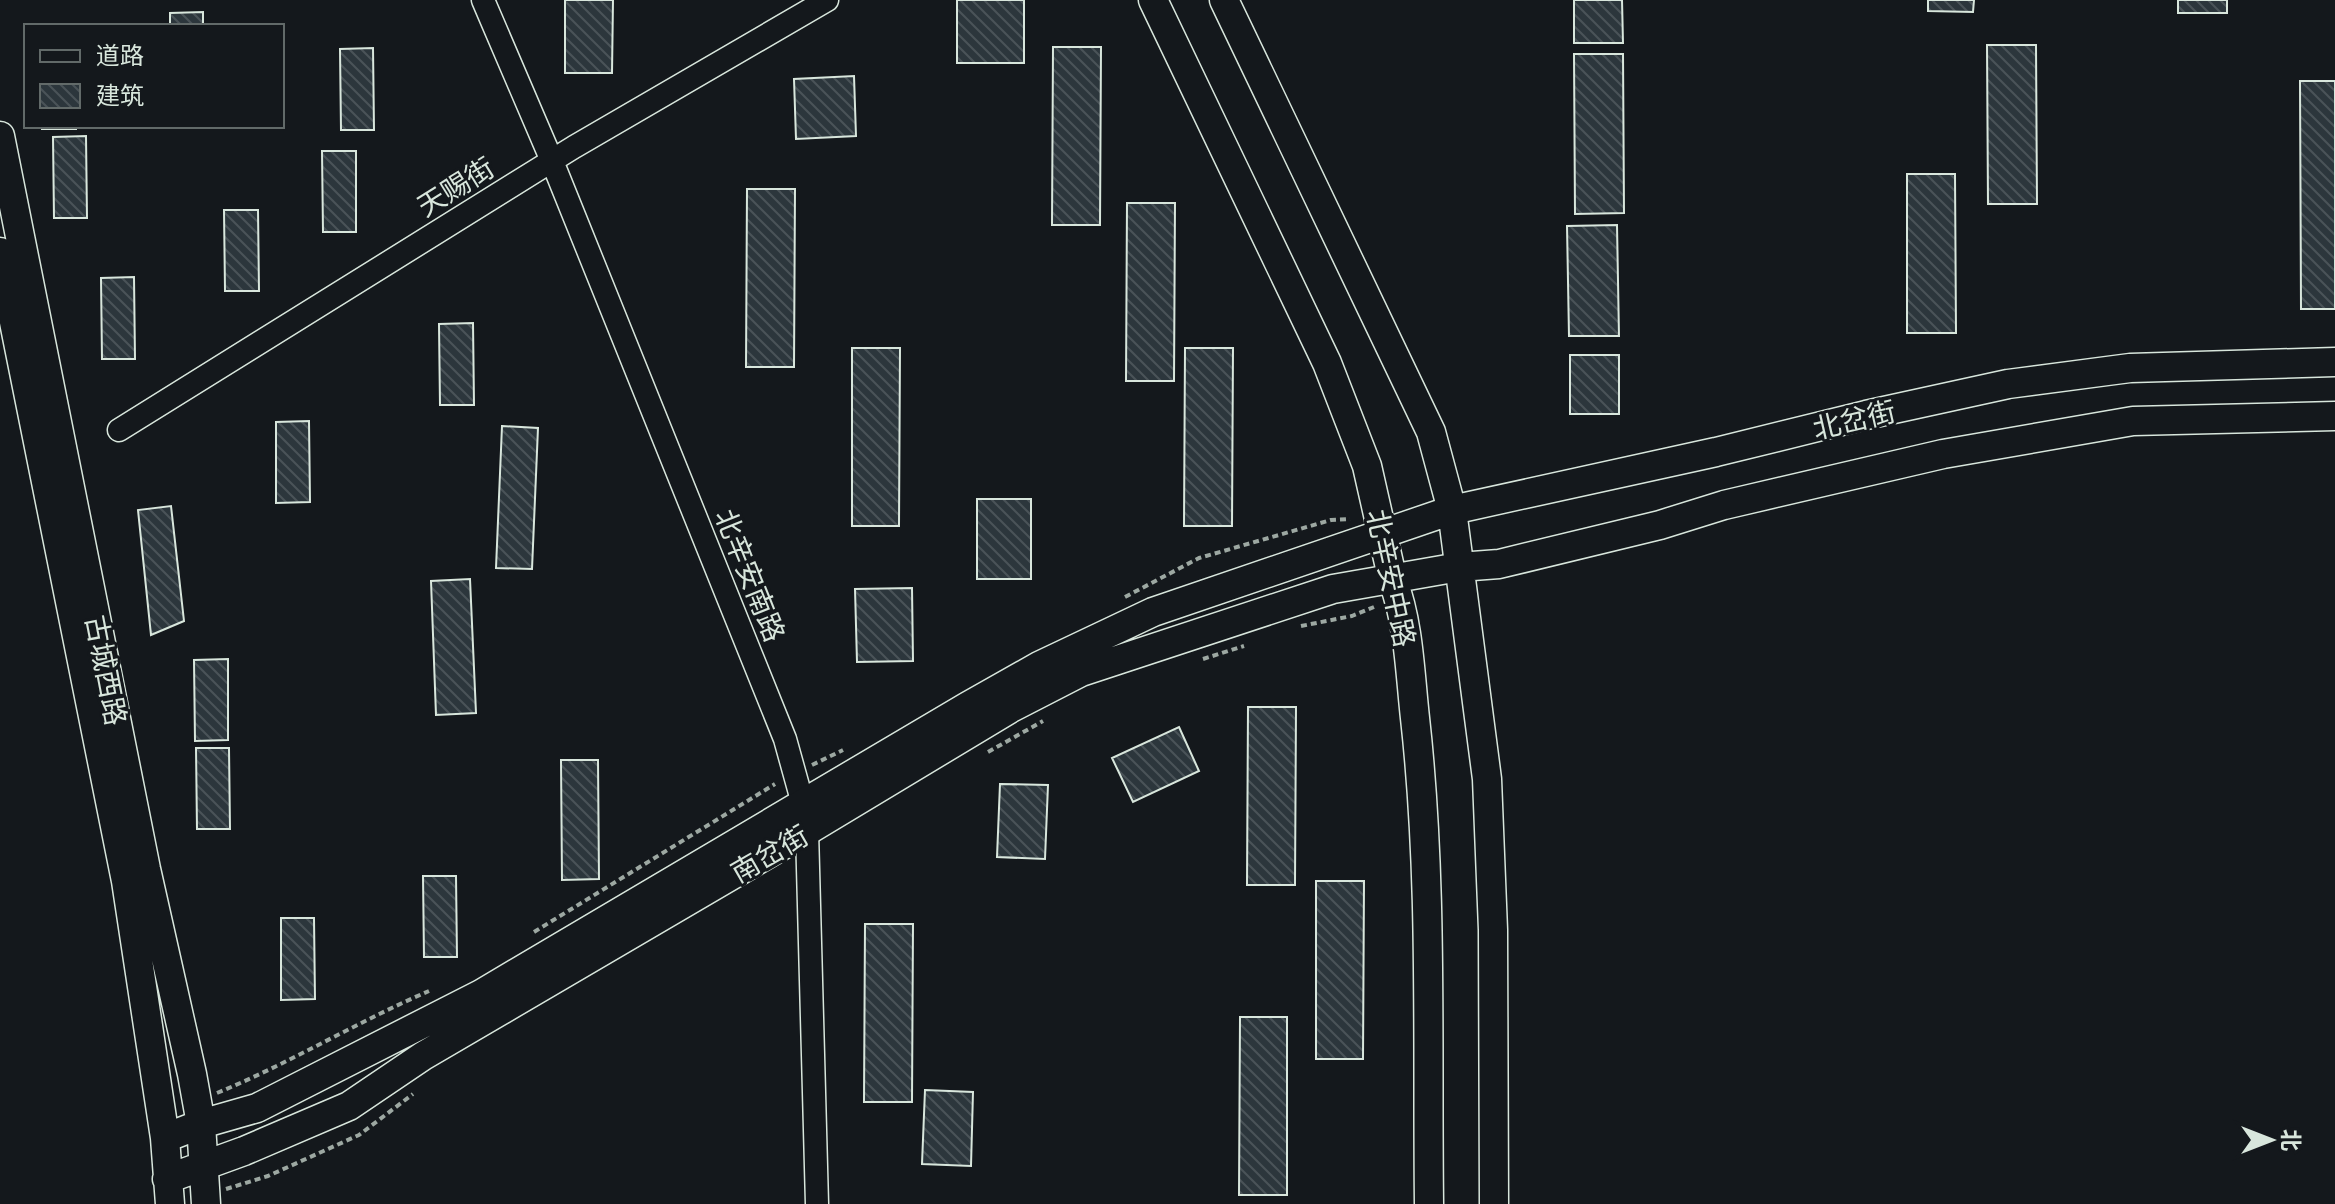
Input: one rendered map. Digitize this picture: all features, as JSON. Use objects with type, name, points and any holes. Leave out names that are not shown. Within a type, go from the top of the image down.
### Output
[{"type":"main road","name":"北辛安中路","points":[[1153,0],[1327,363],[1367,466],[1399,597],[1424,801],[1429,1204]]},
{"type":"main road","points":[[1224,0],[1431,432],[1452,510],[1487,779],[1493,930],[1494,1204]]},
{"type":"main road","name":"古城西路","points":[[0,136],[146,869],[201,1124],[206,1204]]},
{"type":"main road","name":"古城西路","points":[[0,252],[126,881],[165,1138],[169,1191]]},
{"type":"main road","name":"北岔街","points":[[1383,533],[1452,510],[2008,384],[2130,368],[2335,362]]},
{"type":"main road","name":"北岔街","points":[[1393,581],[1459,567],[1499,564],[1660,525],[1724,505],[1943,454],[2068,432],[2133,421],[2335,416]]},
{"type":"main road","name":"南岔街","points":[[169,1191],[203,1165],[349,1106],[1039,666],[1138,619],[1383,533]]},
{"type":"main road","name":"南岔街","points":[[165,1138],[257,1108],[481,994],[805,817],[1081,672],[1333,589],[1393,581]]},
{"type":"street","name":"北辛安南路","points":[[483,0],[552,161],[785,739],[805,817],[817,1204]]},
{"type":"street","name":"天赐街","points":[[119,430],[552,161],[827,0]]},
{"type":"building","points":[[565,0],[613,0],[612,73],[565,73]]},
{"type":"building","points":[[957,0],[1024,0],[1024,63],[957,63]]},
{"type":"building","points":[[1574,0],[1622,0],[1623,43],[1574,43]]},
{"type":"building","points":[[1928,0],[1974,0],[1973,12],[1928,11]]},
{"type":"building","points":[[2178,0],[2227,0],[2227,13],[2178,13]]},
{"type":"building","points":[[203,12],[203,24],[170,24],[170,13]]},
{"type":"building","points":[[1987,45],[2036,45],[2037,204],[1988,204]]},
{"type":"building","points":[[1053,47],[1101,47],[1100,225],[1052,225]]},
{"type":"building","points":[[373,48],[374,130],[341,130],[340,49]]},
{"type":"building","points":[[1574,54],[1623,54],[1624,213],[1575,214]]},
{"type":"building","points":[[854,76],[856,136],[796,139],[794,79]]},
{"type":"building","points":[[2300,81],[2335,81],[2335,309],[2301,309]]},
{"type":"building","points":[[86,136],[87,218],[54,218],[53,137]]},
{"type":"building","points":[[322,151],[356,151],[356,232],[323,232]]},
{"type":"building","points":[[1907,174],[1955,174],[1956,333],[1907,333]]},
{"type":"building","points":[[747,189],[795,189],[794,367],[746,367]]},
{"type":"building","points":[[1127,203],[1175,203],[1174,381],[1126,381]]},
{"type":"building","points":[[224,210],[258,210],[259,291],[225,291]]},
{"type":"building","points":[[1617,225],[1619,336],[1569,336],[1567,226]]},
{"type":"building","points":[[134,277],[135,359],[102,359],[101,278]]},
{"type":"building","points":[[473,323],[474,405],[440,405],[439,324]]},
{"type":"building","points":[[852,348],[900,348],[899,526],[852,526]]},
{"type":"building","points":[[1185,348],[1233,348],[1232,526],[1184,526]]},
{"type":"building","points":[[1570,355],[1619,355],[1619,414],[1570,414]]},
{"type":"building","points":[[309,421],[310,502],[276,503],[276,422]]},
{"type":"building","points":[[502,426],[538,428],[532,569],[496,568]]},
{"type":"building","points":[[977,499],[1031,499],[1031,579],[977,579]]},
{"type":"building","points":[[171,506],[184,621],[151,635],[138,510]]},
{"type":"building","points":[[470,579],[476,713],[436,715],[431,581]]},
{"type":"building","points":[[912,588],[913,661],[857,662],[855,589]]},
{"type":"building","points":[[228,659],[228,740],[195,741],[194,660]]},
{"type":"building","points":[[1248,707],[1296,707],[1295,885],[1247,885]]},
{"type":"building","points":[[1179,727],[1199,771],[1133,802],[1112,758]]},
{"type":"building","points":[[196,748],[229,748],[230,829],[197,829]]},
{"type":"building","points":[[561,760],[598,760],[599,879],[562,880]]},
{"type":"building","points":[[1000,784],[1048,785],[1045,859],[997,857]]},
{"type":"building","points":[[423,876],[456,876],[457,957],[424,957]]},
{"type":"building","points":[[1316,881],[1364,881],[1363,1059],[1316,1059]]},
{"type":"building","points":[[281,918],[314,918],[315,999],[281,1000]]},
{"type":"building","points":[[865,924],[913,924],[912,1102],[864,1102]]},
{"type":"building","points":[[1240,1017],[1287,1017],[1287,1195],[1239,1195]]},
{"type":"building","points":[[925,1090],[973,1092],[971,1166],[922,1164]]}]
